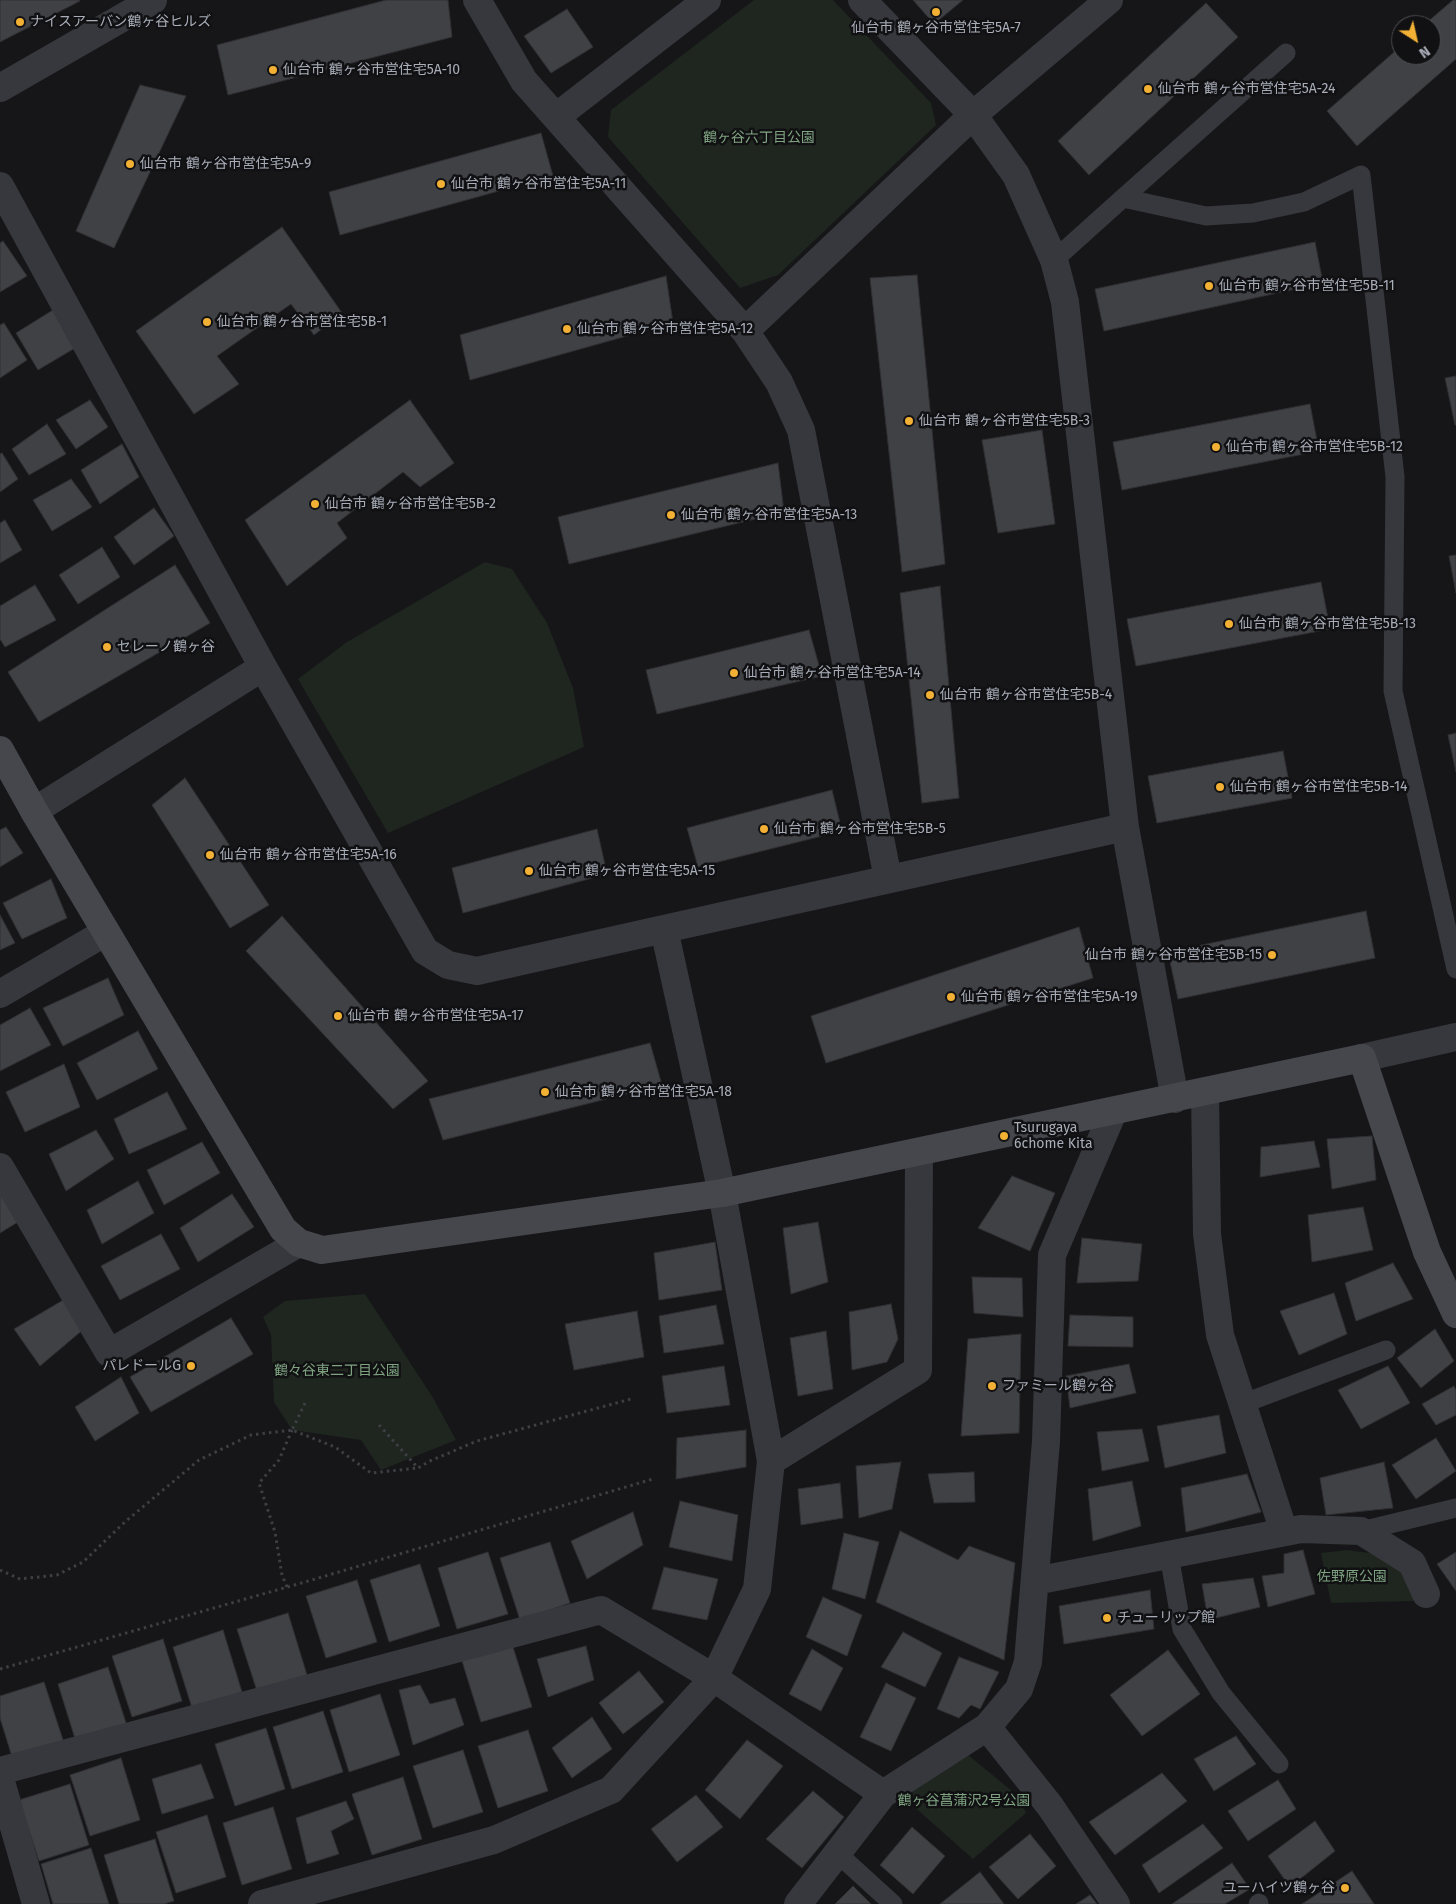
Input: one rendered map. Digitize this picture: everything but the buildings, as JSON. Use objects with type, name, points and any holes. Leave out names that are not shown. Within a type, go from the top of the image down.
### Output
[{"type":"street","points":[[0,88],[153,0]]},
{"type":"street","points":[[477,0],[524,81],[745,331],[779,382],[801,430],[888,879]]},
{"type":"street","points":[[556,117],[707,0]]},
{"type":"street","points":[[862,0],[973,115],[1016,175],[1054,260],[1066,302],[1125,827],[1175,1099]]},
{"type":"street","points":[[745,331],[973,115],[1109,0]]},
{"type":"street","points":[[0,186],[263,667],[425,951],[448,965],[477,970],[1125,827]]},
{"type":"street","points":[[34,811],[263,667]]},
{"type":"street","points":[[0,750],[34,811],[283,1228],[299,1243],[322,1250],[722,1193],[1175,1099],[1456,1037]]},
{"type":"street","points":[[262,1904],[494,1840],[611,1790],[714,1678],[757,1590],[771,1461],[722,1193],[664,929]]},
{"type":"street","points":[[0,994],[106,932]]},
{"type":"street","points":[[1362,1058],[1427,1252],[1456,1314]]},
{"type":"street","points":[[1205,1092],[1207,1234],[1220,1335],[1284,1532]]},
{"type":"street","points":[[798,1904],[883,1794],[987,1727],[1020,1688],[1028,1662],[1046,1441],[1052,1255],[1113,1112]]},
{"type":"street","points":[[771,1461],[918,1370],[919,1152]]},
{"type":"street","points":[[0,1167],[109,1353],[299,1243]]},
{"type":"street","points":[[1035,1582],[1300,1529],[1362,1531],[1412,1563],[1426,1594]]},
{"type":"street","points":[[0,1771],[600,1610],[714,1678],[883,1794]]},
{"type":"street","points":[[987,1727],[1050,1806],[1116,1904]]},
{"type":"street","points":[[0,1778],[36,1904]]},
{"type":"lane","points":[[1054,260],[1286,53]]},
{"type":"lane","points":[[1123,198],[1206,216],[1253,213],[1304,202],[1361,175],[1395,477],[1393,691],[1456,969]]},
{"type":"lane","points":[[1242,1404],[1386,1350]]},
{"type":"lane","points":[[1362,1531],[1456,1508]]},
{"type":"lane","points":[[1169,1555],[1182,1628],[1221,1693],[1279,1764]]},
{"type":"lane","points":[[837,1853],[893,1904]]},
{"type":"path","points":[[0,1570],[20,1579],[57,1575],[83,1562],[126,1521],[198,1460],[251,1435],[292,1430],[335,1447],[371,1473],[418,1468],[477,1441],[631,1399]]},
{"type":"path","points":[[287,1587],[282,1575],[275,1532],[259,1483],[279,1460],[304,1403]]},
{"type":"path","points":[[379,1425],[418,1468]]},
{"type":"path","points":[[0,1669],[653,1479]]},
{"type":"green space","name":"鶴ヶ谷六丁目公園","points":[[754,0],[833,0],[931,103],[936,125],[778,275],[740,288],[608,137],[611,110]]},
{"type":"green space","points":[[485,562],[512,569],[547,623],[573,688],[584,747],[388,833],[298,679],[347,642]]},
{"type":"green space","name":"鶴々谷東二丁目公園","points":[[365,1294],[432,1396],[456,1440],[381,1470],[361,1440],[292,1430],[274,1402],[271,1335],[263,1317],[285,1301]]},
{"type":"green space","name":"佐野原公園","points":[[1347,1550],[1377,1554],[1402,1566],[1413,1595],[1413,1601],[1331,1603],[1321,1553]]},
{"type":"green space","name":"鶴ヶ谷菖蒲沢2号公園","points":[[967,1754],[1018,1796],[1026,1813],[973,1859],[902,1796]]},
{"type":"place","name":"仙台市 鶴ヶ谷市営住宅5A-7","points":[[936,12]]},
{"type":"place","name":"ナイスアーバン鶴ヶ谷ヒルズ","points":[[20,22]]},
{"type":"place","name":"仙台市 鶴ヶ谷市営住宅5A-10","points":[[273,70]]},
{"type":"place","name":"仙台市 鶴ヶ谷市営住宅5A-24","points":[[1148,89]]},
{"type":"place","name":"仙台市 鶴ヶ谷市営住宅5A-9","points":[[130,164]]},
{"type":"place","name":"仙台市 鶴ヶ谷市営住宅5A-11","points":[[441,184]]},
{"type":"place","name":"仙台市 鶴ヶ谷市営住宅5B-11","points":[[1209,286]]},
{"type":"place","name":"仙台市 鶴ヶ谷市営住宅5B-1","points":[[207,322]]},
{"type":"place","name":"仙台市 鶴ヶ谷市営住宅5A-12","points":[[567,329]]},
{"type":"place","name":"仙台市 鶴ヶ谷市営住宅5B-3","points":[[909,421]]},
{"type":"place","name":"仙台市 鶴ヶ谷市営住宅5B-12","points":[[1216,447]]},
{"type":"place","name":"仙台市 鶴ヶ谷市営住宅5B-2","points":[[315,504]]},
{"type":"place","name":"仙台市 鶴ヶ谷市営住宅5A-13","points":[[671,515]]},
{"type":"place","name":"仙台市 鶴ヶ谷市営住宅5B-13","points":[[1229,624]]},
{"type":"place","name":"セレーノ鶴ヶ谷","points":[[107,647]]},
{"type":"place","name":"仙台市 鶴ヶ谷市営住宅5A-14","points":[[734,673]]},
{"type":"place","name":"仙台市 鶴ヶ谷市営住宅5B-4","points":[[930,695]]},
{"type":"place","name":"仙台市 鶴ヶ谷市営住宅5B-14","points":[[1220,787]]},
{"type":"place","name":"仙台市 鶴ヶ谷市営住宅5B-5","points":[[764,829]]},
{"type":"place","name":"仙台市 鶴ヶ谷市営住宅5A-16","points":[[210,855]]},
{"type":"place","name":"仙台市 鶴ヶ谷市営住宅5A-15","points":[[529,871]]},
{"type":"place","name":"仙台市 鶴ヶ谷市営住宅5B-15","points":[[1272,955]]},
{"type":"place","name":"仙台市 鶴ヶ谷市営住宅5A-19","points":[[951,997]]},
{"type":"place","name":"仙台市 鶴ヶ谷市営住宅5A-17","points":[[338,1016]]},
{"type":"place","name":"仙台市 鶴ヶ谷市営住宅5A-18","points":[[545,1092]]},
{"type":"place","name":"Tsurugaya 6chome Kita","points":[[1004,1136]]},
{"type":"place","name":"パレドールG","points":[[191,1366]]},
{"type":"place","name":"ファミール鶴ヶ谷","points":[[992,1386]]},
{"type":"place","name":"チューリップ館","points":[[1107,1618]]},
{"type":"place","name":"ユーハイツ鶴ヶ谷","points":[[1345,1888]]}]
